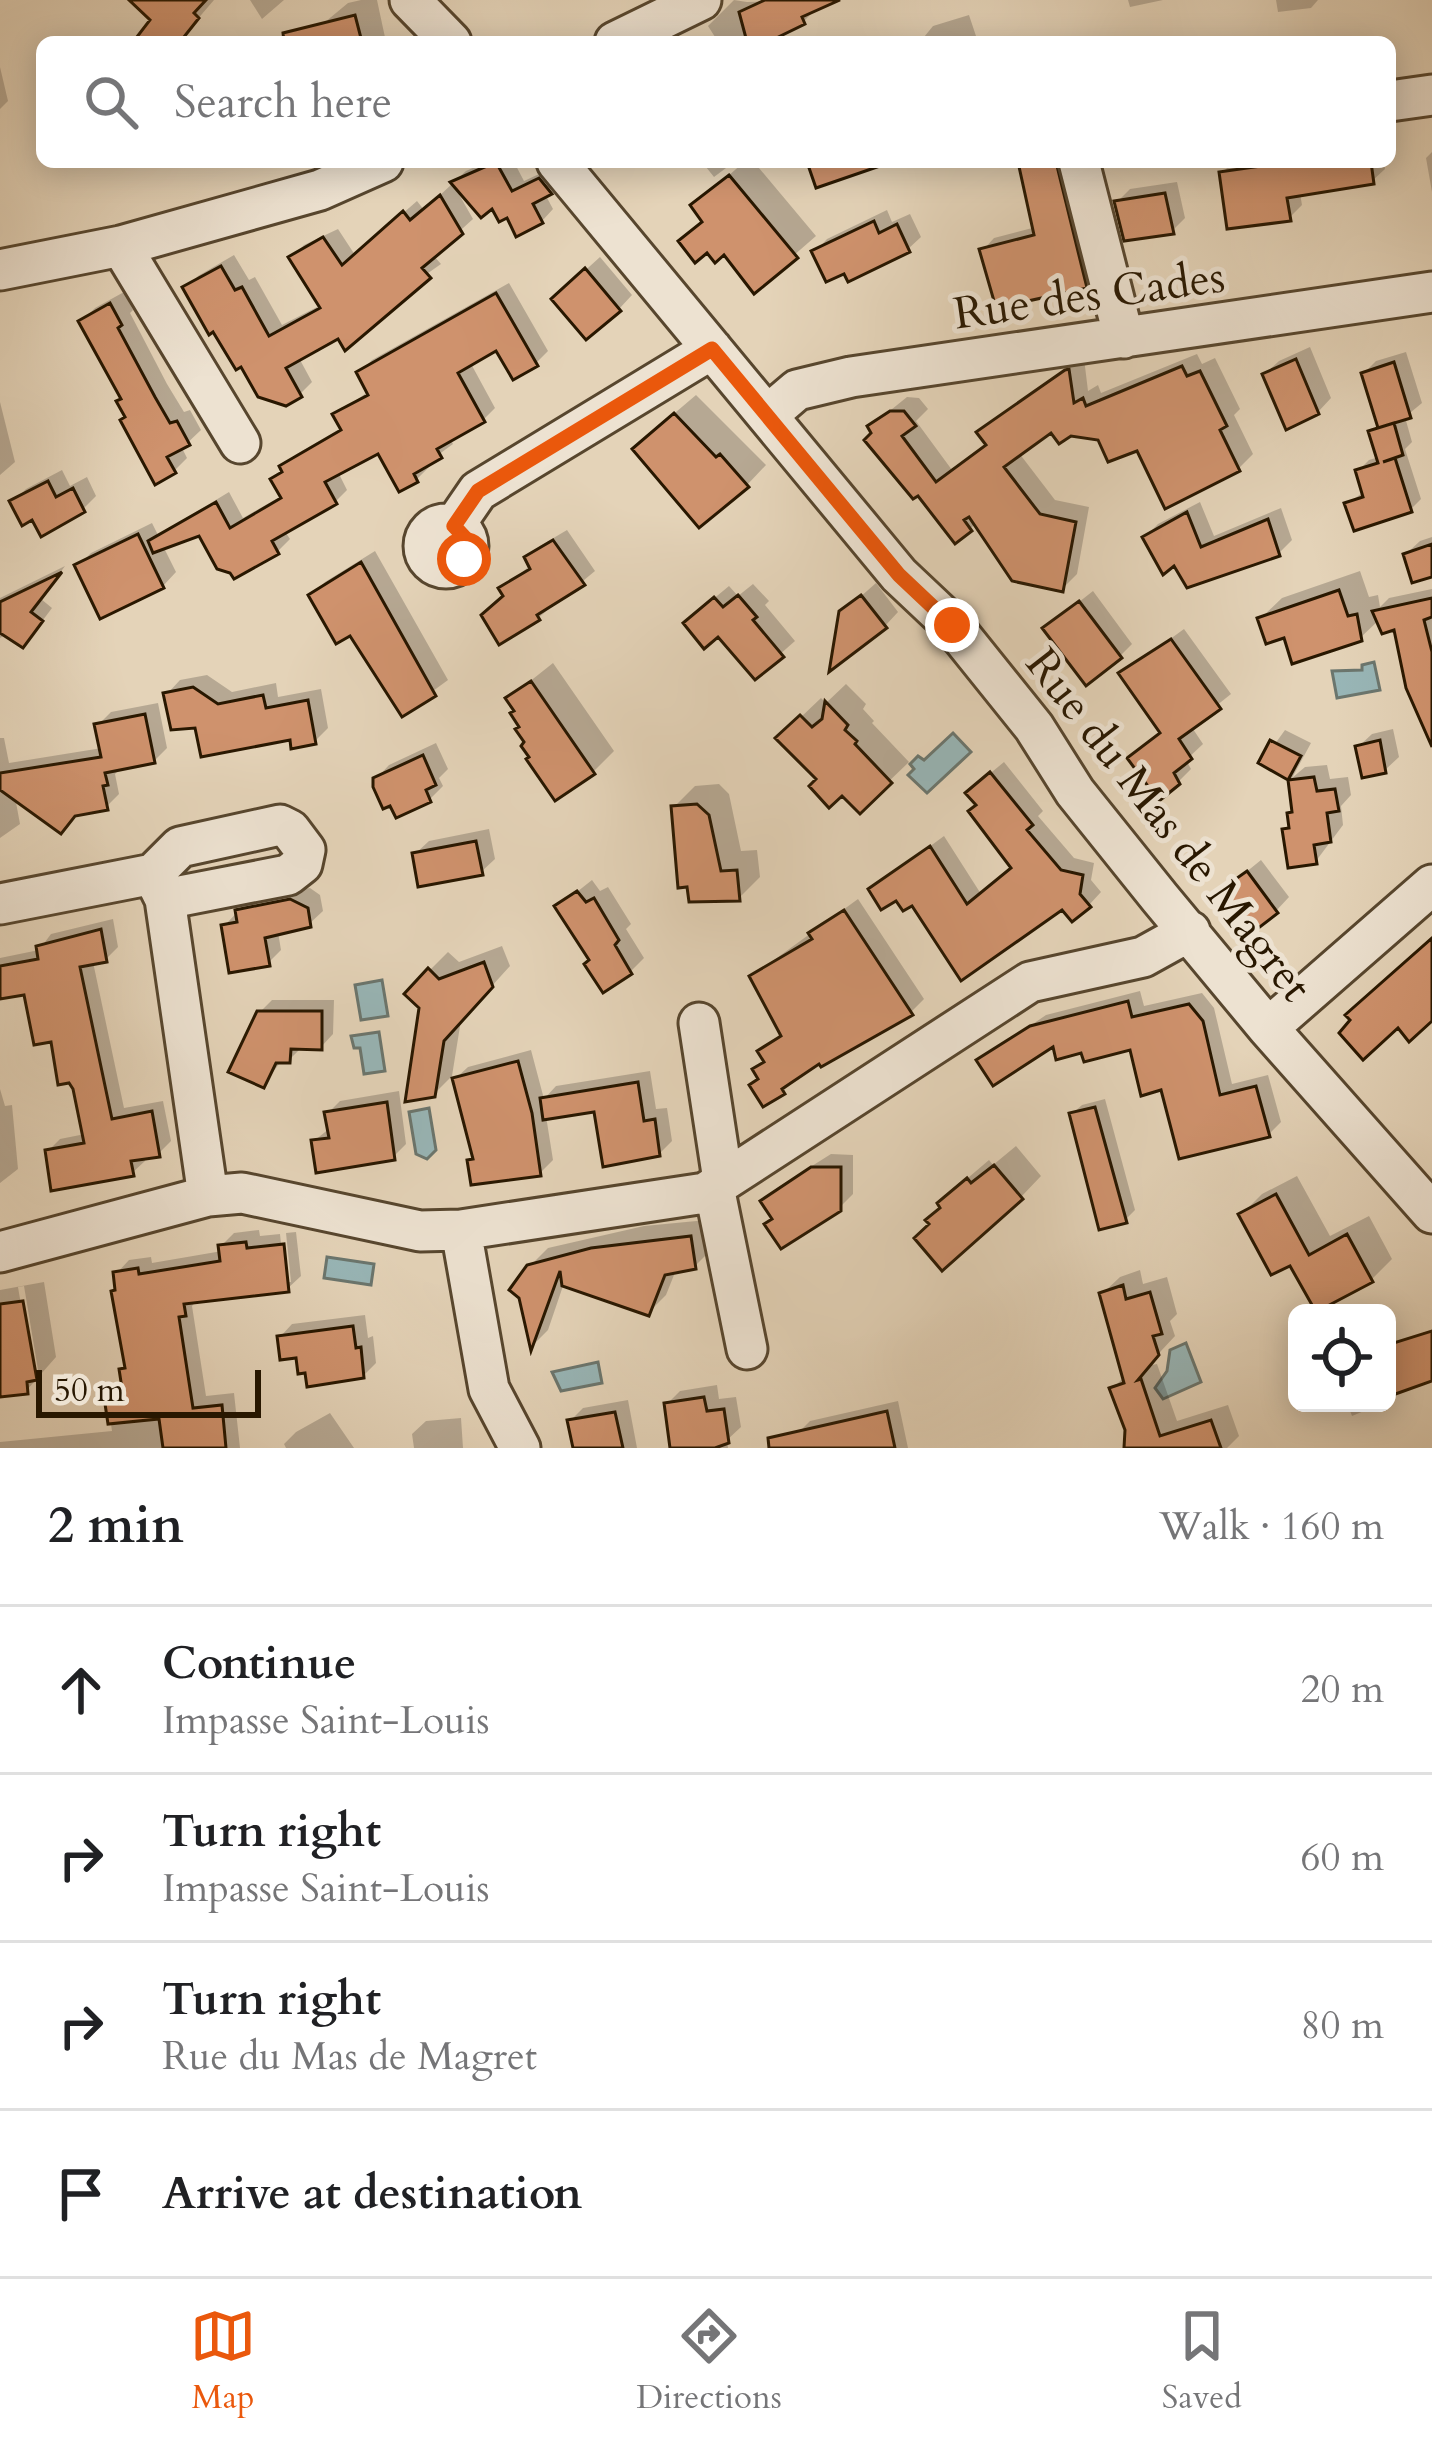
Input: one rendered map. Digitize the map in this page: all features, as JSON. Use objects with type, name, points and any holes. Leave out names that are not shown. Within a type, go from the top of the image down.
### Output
[{"type":"street","points":[[410,0],[446,36]]},
{"type":"street","points":[[626,36],[701,0]]},
{"type":"street","points":[[1396,100],[1432,95]]},
{"type":"street","points":[[0,270],[121,246],[320,190],[369,168]]},
{"type":"street","name":"Rue du Mas de Magret","points":[[562,168],[899,575],[952,625],[1034,727],[1075,792],[1268,1028],[1432,1214]]},
{"type":"street","points":[[1081,168],[1124,338]]},
{"type":"street","points":[[121,246],[240,443]]},
{"type":"street","name":"Rue des Cades","points":[[769,414],[797,391],[850,377],[1432,292]]},
{"type":"street","points":[[454,526],[478,491],[712,349]]},
{"type":"street","points":[[1268,1028],[1432,885]]},
{"type":"street","points":[[0,904],[159,887],[208,1196]]},
{"type":"street","points":[[0,1252],[208,1196],[242,1192],[420,1231],[461,1230],[705,1192],[1030,982],[1143,957],[1190,931]]},
{"type":"street","points":[[698,1023],[747,1349]]},
{"type":"street","points":[[461,1230],[489,1389],[520,1448]]},
{"type":"water","points":[[1374,662],[1380,690],[1337,698],[1332,671],[1362,670],[1362,665]]},
{"type":"water","points":[[953,733],[971,752],[927,793],[908,775],[914,769],[910,764],[918,756],[924,760]]},
{"type":"water","points":[[382,980],[388,1016],[361,1020],[355,985]]},
{"type":"water","points":[[379,1032],[385,1071],[364,1074],[360,1048],[354,1048],[351,1036]]},
{"type":"water","points":[[429,1108],[436,1150],[427,1159],[416,1154],[409,1112]]},
{"type":"water","points":[[327,1257],[374,1264],[371,1285],[324,1278]]},
{"type":"water","points":[[1186,1343],[1201,1382],[1163,1399],[1155,1388],[1167,1371],[1170,1350]]},
{"type":"water","points":[[598,1362],[602,1383],[561,1391],[552,1372]]},
{"type":"building","points":[[129,0],[206,0],[194,13],[199,18],[185,36],[138,36],[150,20]]},
{"type":"building","points":[[765,0],[840,0],[802,17],[805,24],[780,36],[745,36],[739,12]]},
{"type":"building","points":[[355,15],[360,36],[283,36]]},
{"type":"building","points":[[482,168],[499,168],[512,191],[539,178],[552,194],[533,204],[543,223],[516,237],[507,218],[499,222],[492,209],[481,218],[450,182]]},
{"type":"building","points":[[809,168],[874,168],[816,188]]},
{"type":"building","points":[[1019,168],[1057,168],[1087,288],[996,308],[979,249],[1034,235]]},
{"type":"building","points":[[1372,168],[1374,184],[1287,198],[1291,221],[1227,229],[1219,172]]},
{"type":"building","points":[[729,175],[798,258],[754,294],[724,255],[715,263],[707,253],[695,263],[678,241],[702,222],[690,205]]},
{"type":"building","points":[[1165,193],[1174,234],[1124,241],[1114,201]]},
{"type":"building","points":[[440,195],[463,234],[422,268],[431,278],[345,351],[338,339],[286,368],[302,397],[286,406],[258,397],[241,367],[236,370],[213,332],[209,335],[182,287],[221,266],[235,290],[242,287],[269,336],[320,308],[288,257],[323,237],[342,265],[403,211],[410,220]]},
{"type":"building","points":[[874,221],[879,233],[897,224],[910,252],[848,282],[844,274],[826,282],[811,251]]},
{"type":"building","points":[[585,268],[621,311],[586,340],[551,299]]},
{"type":"building","points":[[496,293],[538,366],[513,380],[496,351],[458,373],[485,422],[437,449],[442,458],[414,474],[418,482],[399,492],[378,454],[325,482],[337,504],[272,541],[279,554],[234,579],[217,569],[199,536],[153,553],[148,541],[216,502],[230,528],[281,498],[270,479],[282,472],[279,466],[341,430],[332,414],[368,395],[356,372]]},
{"type":"building","points":[[110,303],[155,397],[170,423],[177,421],[190,445],[167,457],[176,473],[155,485],[120,420],[125,417],[116,401],[121,399],[78,321]]},
{"type":"building","points":[[1296,359],[1319,414],[1286,430],[1262,374]]},
{"type":"building","points":[[1394,362],[1411,418],[1378,428],[1361,373]]},
{"type":"building","points":[[1182,366],[1187,376],[1200,371],[1227,426],[1220,430],[1240,471],[1165,509],[1137,451],[1108,462],[1098,440],[1071,436],[1059,444],[1051,433],[1004,467],[1040,514],[1076,522],[1063,592],[1012,581],[969,517],[964,520],[972,531],[955,544],[918,496],[913,499],[864,440],[871,433],[867,426],[890,411],[904,411],[916,426],[902,436],[936,482],[986,445],[976,432],[1065,370],[1069,369],[1074,403],[1083,398],[1086,406]]},
{"type":"building","points":[[674,413],[749,487],[699,528],[632,449]]},
{"type":"building","points":[[1394,423],[1403,455],[1383,462],[1395,458],[1412,512],[1354,531],[1344,503],[1363,497],[1355,470],[1378,463],[1368,431]]},
{"type":"building","points":[[48,481],[56,497],[73,488],[85,512],[41,537],[32,520],[22,526],[9,501]]},
{"type":"building","points":[[1187,512],[1201,547],[1268,519],[1280,556],[1187,588],[1174,566],[1163,575],[1142,537]]},
{"type":"building","points":[[138,534],[164,588],[100,619],[74,565]]},
{"type":"building","points":[[553,540],[585,585],[499,645],[481,615],[503,596],[498,588],[530,569],[524,557]]},
{"type":"building","points":[[1432,544],[1432,577],[1412,583],[1403,554]]},
{"type":"building","points":[[361,562],[436,696],[402,717],[350,636],[336,644],[308,595]]},
{"type":"building","points":[[62,572],[31,612],[43,621],[23,648],[0,633],[0,602]]},
{"type":"building","points":[[1339,590],[1348,616],[1357,614],[1362,641],[1292,664],[1284,638],[1266,644],[1257,618]]},
{"type":"building","points":[[738,595],[784,657],[755,680],[718,637],[704,649],[683,623],[714,597],[723,607]]},
{"type":"building","points":[[861,595],[887,628],[829,672],[839,611]]},
{"type":"building","points":[[1432,598],[1432,617],[1424,620],[1432,652],[1432,747],[1406,688],[1394,630],[1382,634],[1372,611]]},
{"type":"building","points":[[1079,601],[1122,658],[1086,686],[1042,628]]},
{"type":"building","points":[[1171,639],[1221,709],[1179,739],[1192,759],[1174,773],[1180,784],[1159,801],[1127,758],[1160,733],[1118,673]]},
{"type":"building","points":[[531,681],[595,774],[555,801],[526,759],[524,742],[515,729],[519,727],[510,713],[514,711],[505,698]]},
{"type":"building","points":[[193,687],[218,704],[263,695],[266,708],[308,700],[316,744],[291,749],[290,740],[201,757],[195,728],[171,730],[163,693]]},
{"type":"building","points":[[825,701],[848,725],[845,730],[855,744],[892,783],[860,814],[842,796],[829,808],[809,786],[816,779],[775,738],[800,715],[812,727],[822,719]]},
{"type":"building","points":[[145,714],[155,763],[105,773],[108,810],[75,816],[61,834],[0,790],[0,773],[101,757],[94,724]]},
{"type":"building","points":[[1270,740],[1301,756],[1288,780],[1258,763]]},
{"type":"building","points":[[1380,740],[1386,773],[1362,778],[1355,746]]},
{"type":"building","points":[[423,755],[436,785],[426,790],[431,802],[396,818],[390,806],[383,809],[373,778]]},
{"type":"building","points":[[990,772],[1033,825],[1027,830],[1061,870],[1083,875],[1080,894],[1091,907],[1072,922],[1062,910],[961,981],[912,906],[903,911],[896,901],[881,910],[868,889],[930,846],[967,904],[1011,868],[968,811],[976,805],[965,793]]},
{"type":"building","points":[[1314,777],[1317,791],[1335,789],[1339,811],[1327,813],[1331,842],[1314,845],[1317,864],[1288,868],[1282,829],[1289,828],[1287,813],[1292,812],[1288,780]]},
{"type":"building","points":[[697,804],[709,815],[721,871],[737,870],[740,901],[689,902],[687,887],[678,888],[671,806]]},
{"type":"building","points":[[476,841],[483,875],[418,887],[412,853]]},
{"type":"building","points":[[1247,871],[1278,913],[1252,933],[1220,890]]},
{"type":"building","points":[[577,891],[586,902],[594,898],[632,974],[603,993],[584,964],[589,960],[554,906]]},
{"type":"building","points":[[290,899],[308,908],[311,927],[265,938],[270,966],[229,973],[221,925],[237,922],[235,910]]},
{"type":"building","points":[[844,910],[913,1015],[819,1064],[763,1107],[749,1085],[758,1079],[752,1069],[764,1062],[757,1051],[781,1036],[749,976],[812,939],[808,933]]},
{"type":"building","points":[[101,929],[107,962],[80,967],[112,1119],[152,1111],[160,1157],[131,1161],[134,1176],[51,1191],[45,1150],[84,1143],[73,1089],[69,1083],[58,1085],[51,1042],[34,1045],[24,995],[0,999],[0,966],[38,959],[36,946]]},
{"type":"building","points":[[1432,938],[1432,1021],[1409,1042],[1398,1028],[1363,1060],[1339,1033],[1350,1020],[1345,1015]]},
{"type":"building","points":[[484,962],[493,987],[444,1041],[435,1097],[405,1102],[419,1008],[404,994],[428,968],[439,979]]},
{"type":"building","points":[[1128,1001],[1132,1017],[1189,1004],[1203,1021],[1220,1095],[1256,1086],[1270,1137],[1179,1159],[1161,1090],[1141,1096],[1130,1050],[1084,1062],[1081,1053],[1056,1060],[1053,1047],[993,1086],[976,1060],[1030,1026]]},
{"type":"building","points":[[257,1011],[322,1011],[322,1050],[291,1049],[290,1063],[276,1063],[264,1088],[228,1072]]},
{"type":"building","points":[[518,1061],[541,1176],[471,1185],[467,1160],[473,1159],[452,1078]]},
{"type":"building","points":[[638,1082],[644,1121],[655,1119],[660,1156],[603,1167],[594,1112],[543,1120],[540,1098]]},
{"type":"building","points":[[387,1102],[395,1160],[316,1173],[311,1140],[329,1138],[324,1112]]},
{"type":"building","points":[[1095,1107],[1127,1223],[1099,1230],[1069,1113]]},
{"type":"building","points":[[994,1165],[1023,1199],[942,1271],[914,1238],[940,1208],[937,1203],[967,1178],[971,1183]]},
{"type":"building","points":[[811,1167],[841,1167],[841,1211],[781,1249],[764,1224],[772,1219],[760,1201]]},
{"type":"building","points":[[1276,1194],[1309,1255],[1347,1234],[1373,1282],[1331,1304],[1311,1304],[1290,1266],[1271,1275],[1238,1214]]},
{"type":"building","points":[[691,1236],[696,1269],[665,1275],[649,1316],[562,1286],[560,1271],[531,1351],[519,1298],[509,1290],[527,1265],[591,1248]]},
{"type":"building","points":[[246,1242],[247,1248],[284,1244],[289,1292],[184,1304],[186,1316],[179,1317],[193,1408],[222,1405],[226,1448],[163,1448],[159,1419],[108,1424],[104,1397],[123,1395],[119,1369],[125,1368],[111,1291],[115,1290],[113,1272],[138,1268],[139,1274],[220,1261],[218,1245]]},
{"type":"building","points":[[1123,1285],[1126,1299],[1150,1292],[1162,1334],[1153,1336],[1159,1355],[1138,1380],[1160,1436],[1211,1420],[1221,1448],[1124,1448],[1125,1430],[1109,1388],[1124,1383],[1099,1293]]},
{"type":"building","points":[[23,1301],[37,1380],[27,1382],[28,1394],[0,1397],[0,1304]]},
{"type":"building","points":[[353,1326],[364,1378],[307,1387],[305,1373],[298,1374],[296,1358],[280,1360],[277,1336]]},
{"type":"building","points":[[1432,1331],[1432,1381],[1396,1394],[1396,1342]]},
{"type":"building","points":[[704,1397],[707,1411],[724,1409],[729,1443],[715,1448],[670,1448],[664,1403]]},
{"type":"building","points":[[887,1411],[895,1448],[769,1448],[768,1438]]},
{"type":"building","points":[[615,1412],[623,1448],[573,1448],[567,1420]]},
{"type":"route","points":[[464,559],[467,540],[454,526],[478,491],[712,349],[899,575],[952,625]]}]
